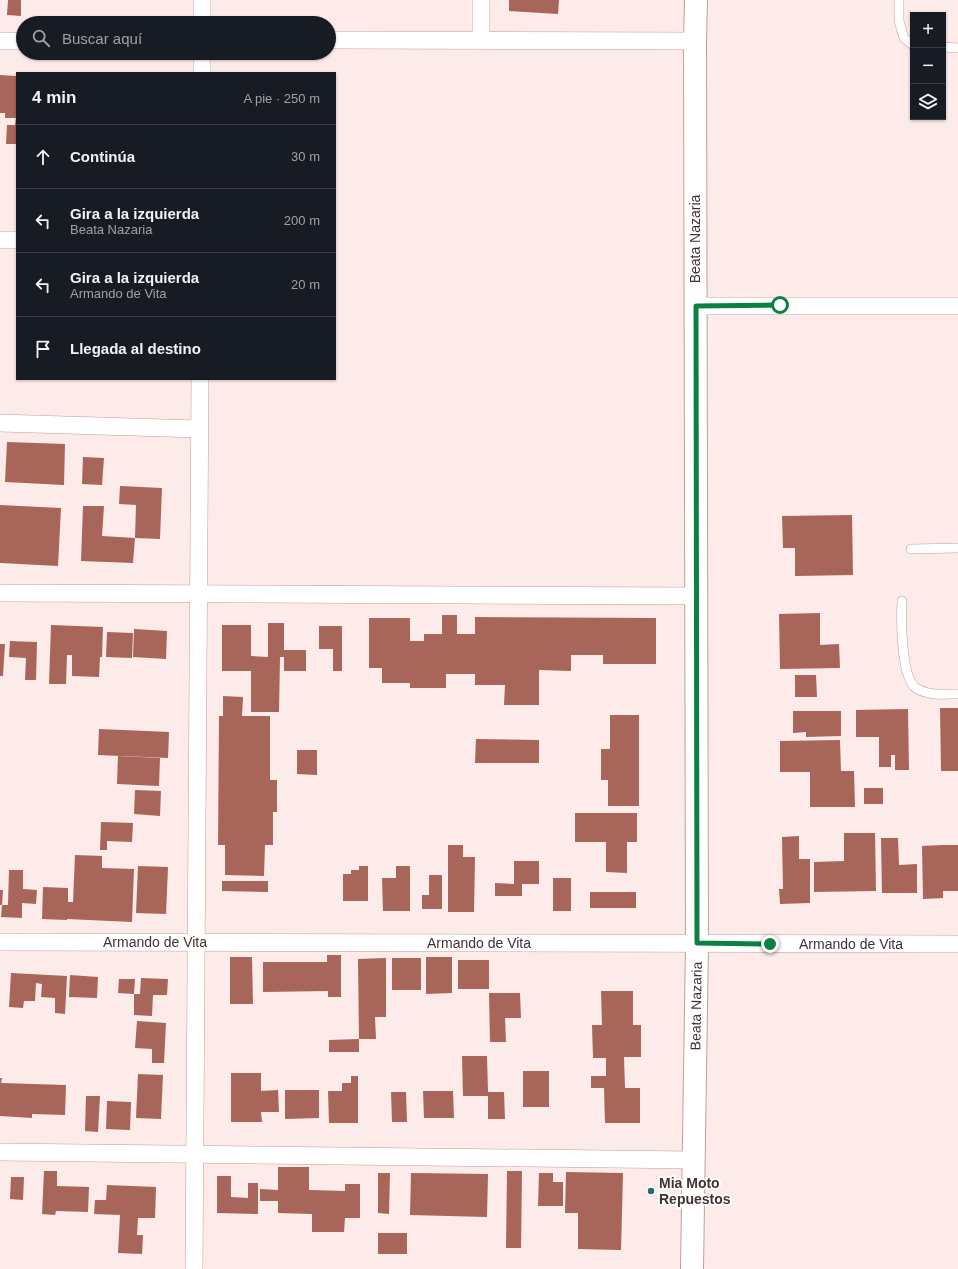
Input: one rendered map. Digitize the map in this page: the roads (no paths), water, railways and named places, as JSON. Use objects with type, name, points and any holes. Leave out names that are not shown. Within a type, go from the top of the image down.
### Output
[{"type":"main road","name":"Beata Nazaria","points":[[692,1269],[697,943],[696,0]]},
{"type":"street","points":[[202,0],[202,16]]},
{"type":"street","points":[[481,0],[481,40]]},
{"type":"street","points":[[336,40],[695,41]]},
{"type":"street","points":[[0,41],[16,41]]},
{"type":"street","points":[[202,60],[202,72]]},
{"type":"street","points":[[0,240],[16,240]]},
{"type":"street","points":[[696,306],[958,306]]},
{"type":"street","points":[[194,1269],[200,380]]},
{"type":"street","points":[[0,423],[199,429]]},
{"type":"street","points":[[0,593],[696,596]]},
{"type":"street","name":"Armando de Vita","points":[[0,942],[958,944]]},
{"type":"street","points":[[0,1152],[195,1153],[693,1160]]},
{"type":"lane","points":[[899,0],[899,21],[904,38],[910,43]]},
{"type":"lane","points":[[946,47],[958,48]]},
{"type":"lane","points":[[911,549],[958,548]]},
{"type":"lane","points":[[902,601],[901,620],[905,666],[910,680],[916,688],[930,693],[958,694]]},
{"type":"place","name":"Mia Moto Repuestos","points":[[651,1191]]}]
